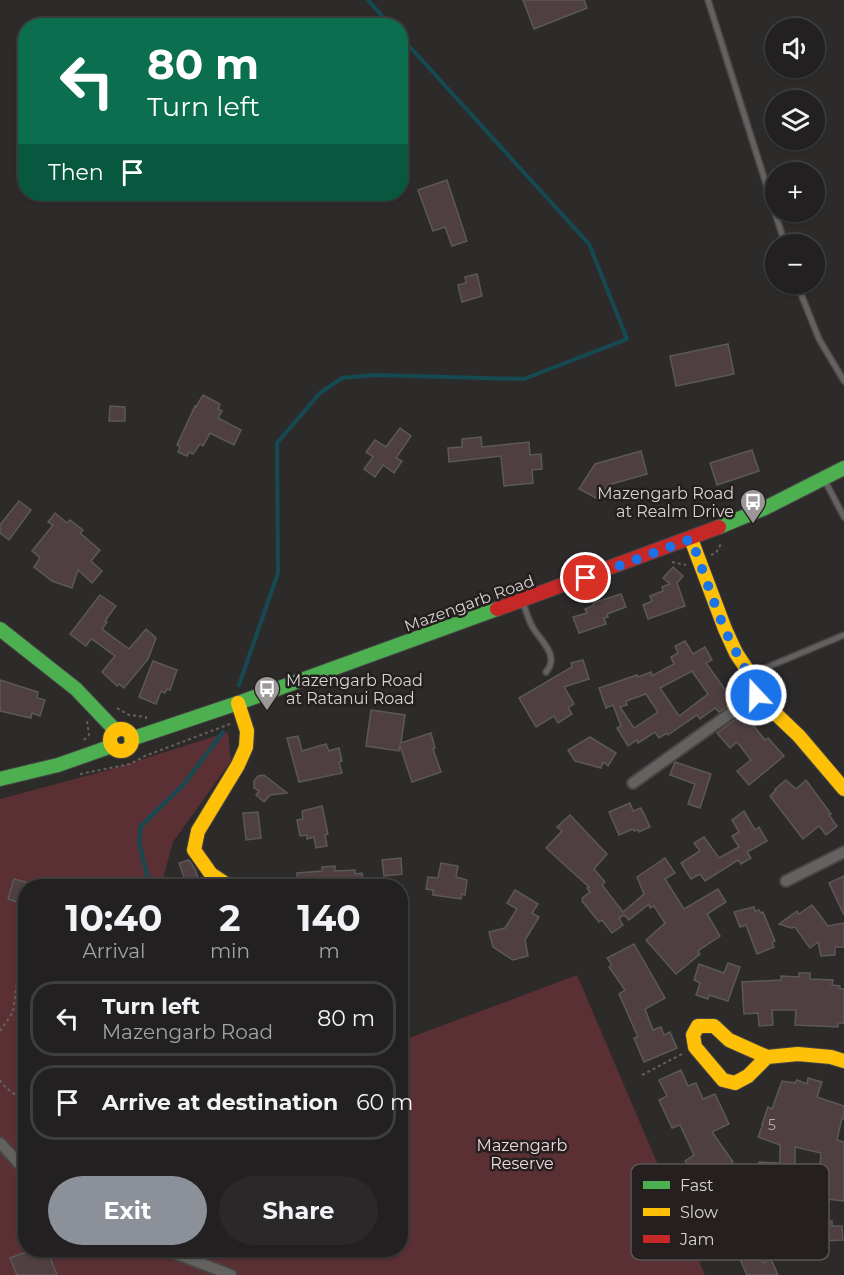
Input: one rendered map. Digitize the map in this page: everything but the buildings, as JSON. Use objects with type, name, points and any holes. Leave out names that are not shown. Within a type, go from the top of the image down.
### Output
[{"type":"main road","name":"Mazengarb Road","points":[[0,779],[58,765],[112,746],[118,751],[125,750],[130,746],[132,739],[238,704],[691,539],[765,508],[844,468]]},
{"type":"main road","points":[[691,539],[725,629],[736,653],[750,674],[756,695],[799,736],[844,789]]},
{"type":"main road","points":[[0,629],[70,682],[103,714],[116,731]]},
{"type":"main road","points":[[218,879],[211,874],[194,850],[198,831],[238,765],[246,747],[247,731],[238,704]]},
{"type":"main road","points":[[116,731],[126,731],[132,739]]},
{"type":"main road","points":[[112,746],[111,739],[116,731]]},
{"type":"main road","points":[[767,1057],[748,1076],[735,1083],[723,1080],[695,1047],[693,1035],[698,1026],[714,1026],[729,1040],[767,1057],[798,1054],[831,1057],[844,1061]]},
{"type":"street","points":[[633,783],[756,695]]},
{"type":"street","points":[[786,881],[844,852]]},
{"type":"street","points":[[0,1143],[18,1162]]},
{"type":"street","points":[[185,1257],[231,1275]]},
{"type":"lane","points":[[708,0],[782,234]]},
{"type":"lane","points":[[801,294],[819,339],[844,381]]},
{"type":"lane","points":[[823,478],[844,517]]},
{"type":"lane","points":[[523,601],[532,627],[549,649],[551,662],[546,672]]},
{"type":"lane","points":[[750,674],[844,634]]},
{"type":"path","points":[[114,709],[146,718]]},
{"type":"path","points":[[80,742],[89,735],[87,721]]},
{"type":"path","points":[[155,743],[159,752]]},
{"type":"path","points":[[0,1031],[13,1012],[18,975]]},
{"type":"path","points":[[642,1075],[695,1047]]},
{"type":"path","points":[[0,1080],[6,1088],[18,1096]]},
{"type":"green space","name":"Mazengarb Reserve","points":[[228,732],[231,761],[173,842],[165,879],[18,879],[18,1257],[408,1257],[408,1038],[577,975],[658,1164],[631,1164],[631,1260],[699,1260],[705,1275],[0,1275],[0,799],[112,769]]},
{"type":"waterway","points":[[368,0],[384,18]]},
{"type":"waterway","points":[[239,685],[278,573],[277,443],[320,393],[342,378],[374,375],[524,379],[627,339],[589,244],[408,45]]},
{"type":"waterway","points":[[148,879],[139,843],[141,826],[184,784],[223,732]]},
{"type":"traffic: fast","points":[[719,527],[765,508],[844,468]]},
{"type":"traffic: fast","points":[[131,739],[238,703],[497,609]]},
{"type":"traffic: fast","points":[[0,629],[76,689],[116,731]]},
{"type":"traffic: fast","points":[[0,779],[58,765],[112,746]]},
{"type":"traffic: slow","points":[[691,539],[725,629],[736,653],[750,674],[756,695],[799,736],[844,789]]},
{"type":"traffic: slow","points":[[218,879],[211,874],[194,850],[198,831],[238,765],[246,747],[247,731],[238,703]]},
{"type":"traffic: slow","points":[[121,729],[131,736],[132,740],[125,750],[121,751],[111,744],[110,740],[117,730],[121,729]]},
{"type":"traffic: slow","points":[[767,1057],[748,1076],[735,1083],[723,1080],[695,1047],[693,1035],[698,1026],[714,1026],[729,1040],[767,1057],[798,1054],[831,1057],[844,1061]]},
{"type":"traffic: jam","points":[[497,609],[719,527]]},
{"type":"place","name":"Mazengarb Road at Realm Drive","points":[[753,525]]},
{"type":"place","name":"Mazengarb Road at Ratanui Road","points":[[267,712]]},
{"type":"route","points":[[586,578],[691,539],[725,629],[736,653],[750,674],[756,695]]}]
